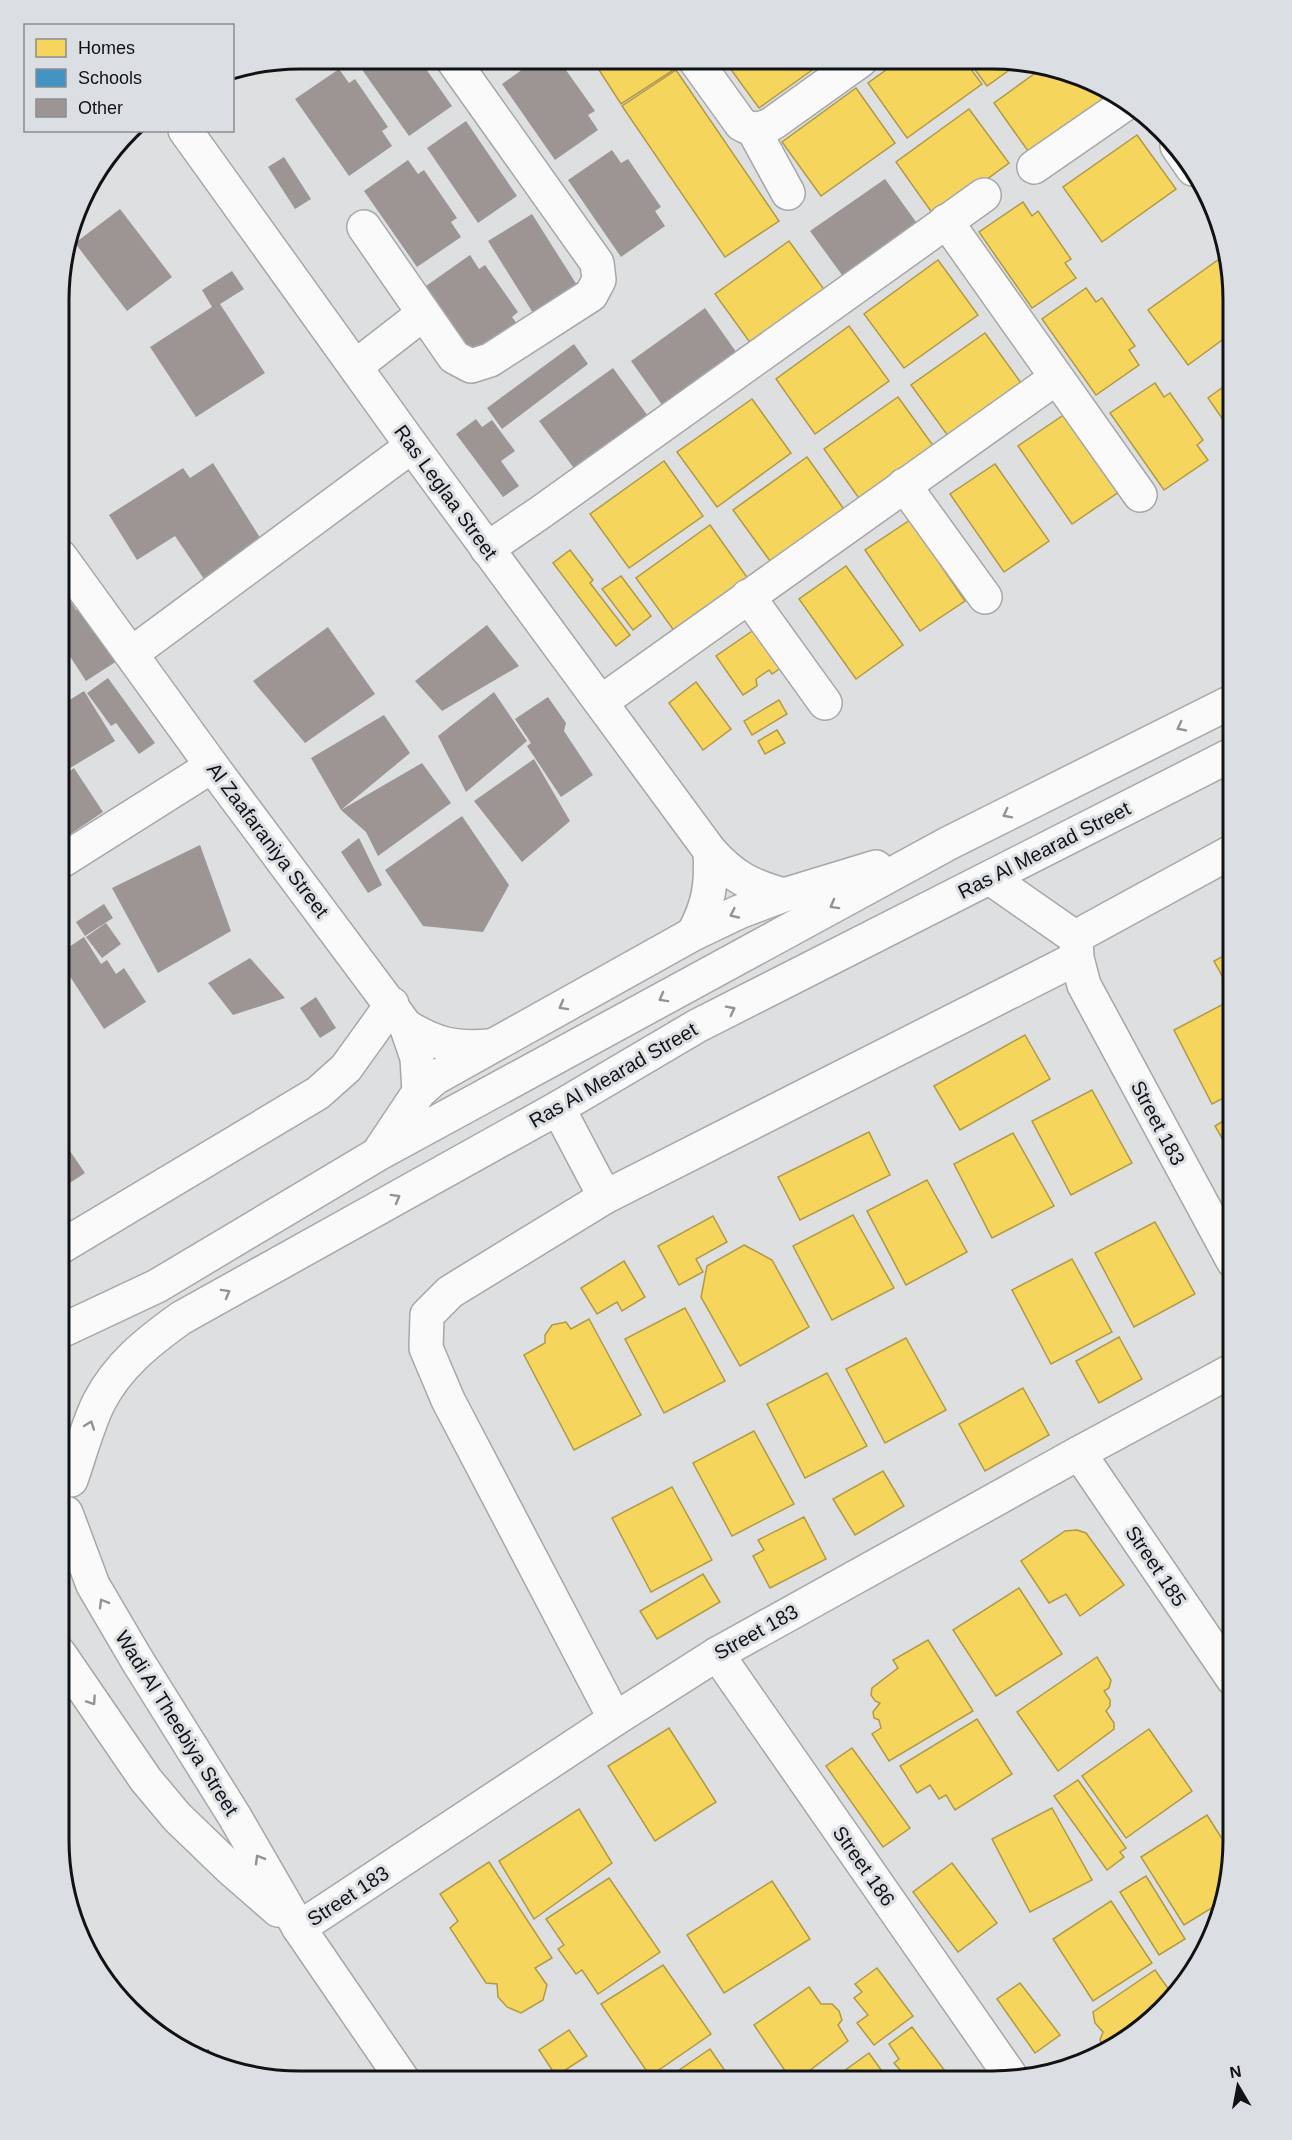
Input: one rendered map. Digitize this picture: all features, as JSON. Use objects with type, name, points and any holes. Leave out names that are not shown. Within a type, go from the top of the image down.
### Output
[{"type":"street","points":[[364,227],[454,357],[471,366],[490,360],[591,295],[599,280],[597,263],[459,69]]},
{"type":"street","points":[[701,69],[737,119],[746,127],[753,129],[768,127],[849,69]]},
{"type":"street","points":[[1034,167],[1120,108]]},
{"type":"street","points":[[753,129],[788,193]]},
{"type":"street","name":"Ras Leglaa Street","points":[[186,132],[487,549],[710,851],[724,867],[741,879],[761,889],[784,895]]},
{"type":"street","points":[[487,549],[984,195]]},
{"type":"street","points":[[946,221],[1140,495]]},
{"type":"street","points":[[356,366],[423,314]]},
{"type":"street","points":[[601,702],[1056,378]]},
{"type":"street","points":[[131,654],[412,446]]},
{"type":"street","points":[[904,485],[985,597]]},
{"type":"street","name":"Al Zaafaraniya Street","points":[[69,568],[212,766],[399,1015],[425,1038],[446,1045],[468,1048],[491,1046]]},
{"type":"street","points":[[748,596],[825,703]]},
{"type":"street","name":"Ras Al Mearad Street","points":[[69,1327],[157,1286],[378,1154],[949,843],[1223,705]]},
{"type":"street","name":"Ras Al Mearad Street","points":[[70,1480],[99,1403],[120,1370],[146,1343],[182,1318],[558,1107],[697,1026],[1223,759]]},
{"type":"street","points":[[69,856],[212,766]]},
{"type":"street","name":"Ras Al Mearad Street","points":[[378,1154],[419,1092],[435,1077],[693,934],[739,912],[784,895],[949,843]]},
{"type":"street","points":[[693,934],[703,915],[709,894],[710,851]]},
{"type":"street","points":[[615,1719],[448,1400],[426,1348],[427,1315],[450,1293],[605,1197],[1079,960],[1223,858]]},
{"type":"street","points":[[990,878],[1079,960]]},
{"type":"street","name":"Street 183","points":[[1079,960],[1223,1241]]},
{"type":"street","points":[[69,1242],[318,1093],[399,1015]]},
{"type":"street","name":"Al Zaafaraniya Street","points":[[399,1015],[417,1058],[419,1092]]},
{"type":"street","points":[[558,1107],[605,1197]]},
{"type":"street","name":"Street 183","points":[[299,1928],[717,1654],[1223,1375]]},
{"type":"street","name":"Street 185","points":[[1079,1453],[1223,1664]]},
{"type":"street","points":[[69,1473],[69,1500]]},
{"type":"street","name":"Wadi Al Theebiya Street","points":[[69,1533],[93,1585],[235,1817],[299,1928],[397,2071]]},
{"type":"street","name":"Street 186","points":[[717,1654],[1007,2071]]},
{"type":"street","name":"Wadi Al Theebiya Street","points":[[69,1668],[146,1780],[177,1817],[231,1869],[299,1928]]},
{"type":"building: Homes","points":[[598,69],[675,69],[621,104]]},
{"type":"building: Homes","points":[[731,69],[813,69],[759,108]]},
{"type":"building: Homes","points":[[887,69],[971,69],[982,84],[907,138],[868,83]]},
{"type":"building: Homes","points":[[975,69],[1010,69],[987,86]]},
{"type":"building: Homes","points":[[676,70],[779,221],[725,257],[622,106]]},
{"type":"building: Homes","points":[[1036,73],[1081,87],[1101,96],[1107,105],[1033,158],[994,103]]},
{"type":"building: Homes","points":[[856,88],[895,143],[821,196],[782,142]]},
{"type":"building: Homes","points":[[969,109],[1009,163],[935,217],[896,162]]},
{"type":"building: Homes","points":[[1137,135],[1176,189],[1102,242],[1063,187]]},
{"type":"building: Homes","points":[[1023,202],[1032,216],[1038,211],[1071,259],[1065,263],[1076,278],[1032,308],[979,232]]},
{"type":"building: Homes","points":[[789,241],[828,295],[754,348],[715,294]]},
{"type":"building: Homes","points":[[1220,259],[1223,285],[1223,339],[1188,365],[1148,310]]},
{"type":"building: Homes","points":[[938,260],[978,315],[904,368],[864,314]]},
{"type":"building: Homes","points":[[1086,288],[1096,302],[1102,298],[1135,346],[1129,350],[1139,365],[1096,395],[1042,319]]},
{"type":"building: Homes","points":[[849,326],[889,381],[815,434],[776,379]]},
{"type":"building: Homes","points":[[985,333],[1024,387],[951,440],[911,385]]},
{"type":"building: Homes","points":[[1155,383],[1164,397],[1170,393],[1203,440],[1197,445],[1208,460],[1164,490],[1110,413]]},
{"type":"building: Homes","points":[[1223,387],[1223,420],[1208,398]]},
{"type":"building: Homes","points":[[898,397],[937,451],[863,504],[824,449]]},
{"type":"building: Homes","points":[[752,399],[791,453],[717,507],[677,452]]},
{"type":"building: Homes","points":[[1065,414],[1119,492],[1072,524],[1018,446]]},
{"type":"building: Homes","points":[[807,457],[846,512],[773,565],[733,510]]},
{"type":"building: Homes","points":[[664,461],[703,516],[629,568],[590,514]]},
{"type":"building: Homes","points":[[995,464],[1049,541],[1004,572],[950,494]]},
{"type":"building: Homes","points":[[910,520],[965,601],[920,631],[865,550]]},
{"type":"building: Homes","points":[[710,525],[749,580],[675,632],[636,578]]},
{"type":"building: Homes","points":[[570,550],[593,580],[590,583],[630,635],[616,646],[553,563]]},
{"type":"building: Homes","points":[[846,566],[903,645],[856,679],[799,599]]},
{"type":"building: Homes","points":[[621,576],[651,616],[633,630],[602,589]]},
{"type":"building: Homes","points":[[761,625],[785,665],[772,674],[769,670],[756,679],[757,686],[743,695],[716,656]]},
{"type":"building: Homes","points":[[696,682],[731,729],[703,750],[669,703]]},
{"type":"building: Homes","points":[[779,700],[787,714],[752,735],[744,721]]},
{"type":"building: Homes","points":[[777,730],[785,743],[765,754],[758,741]]},
{"type":"building: Homes","points":[[1223,956],[1223,978],[1214,961]]},
{"type":"building: Homes","points":[[1223,1004],[1223,1098],[1212,1104],[1174,1030]]},
{"type":"building: Homes","points":[[1025,1035],[1050,1079],[960,1130],[934,1086]]},
{"type":"building: Homes","points":[[1092,1090],[1132,1163],[1071,1195],[1032,1121]]},
{"type":"building: Homes","points":[[1223,1121],[1223,1140],[1215,1126]]},
{"type":"building: Homes","points":[[869,1132],[890,1175],[800,1220],[778,1177]]},
{"type":"building: Homes","points":[[1013,1133],[1054,1206],[992,1238],[954,1164]]},
{"type":"building: Homes","points":[[927,1180],[967,1252],[906,1285],[867,1211]]},
{"type":"building: Homes","points":[[853,1215],[894,1288],[832,1320],[793,1246]]},
{"type":"building: Homes","points":[[713,1216],[727,1242],[696,1259],[703,1272],[679,1285],[658,1246]]},
{"type":"building: Homes","points":[[1155,1222],[1195,1294],[1134,1327],[1095,1253]]},
{"type":"building: Homes","points":[[744,1245],[772,1260],[809,1327],[740,1366],[701,1297],[707,1266]]},
{"type":"building: Homes","points":[[1072,1259],[1112,1332],[1051,1364],[1012,1290]]},
{"type":"building: Homes","points":[[624,1261],[645,1297],[622,1311],[617,1302],[597,1314],[581,1288]]},
{"type":"building: Homes","points":[[685,1308],[725,1381],[664,1413],[625,1339]]},
{"type":"building: Homes","points":[[589,1319],[641,1415],[574,1450],[524,1355],[545,1343],[545,1335],[552,1325],[566,1322],[571,1329]]},
{"type":"building: Homes","points":[[1119,1337],[1142,1379],[1099,1403],[1076,1361]]},
{"type":"building: Homes","points":[[906,1338],[946,1410],[885,1443],[846,1369]]},
{"type":"building: Homes","points":[[827,1373],[867,1446],[805,1478],[767,1404]]},
{"type":"building: Homes","points":[[1023,1388],[1049,1435],[985,1471],[959,1424]]},
{"type":"building: Homes","points":[[754,1431],[794,1504],[732,1536],[693,1463]]},
{"type":"building: Homes","points":[[883,1471],[904,1506],[855,1535],[833,1499]]},
{"type":"building: Homes","points":[[672,1487],[712,1560],[651,1592],[612,1518]]},
{"type":"building: Homes","points":[[804,1517],[826,1559],[770,1588],[753,1556],[764,1550],[758,1540]]},
{"type":"building: Homes","points":[[1077,1530],[1086,1533],[1124,1585],[1080,1616],[1066,1594],[1049,1603],[1021,1561],[1065,1531]]},
{"type":"building: Homes","points":[[703,1574],[720,1602],[657,1639],[640,1611]]},
{"type":"building: Homes","points":[[1019,1588],[1062,1654],[996,1696],[953,1630]]},
{"type":"building: Homes","points":[[928,1640],[973,1711],[889,1761],[872,1734],[881,1728],[879,1720],[874,1718],[873,1712],[880,1703],[875,1701],[871,1695],[872,1688],[898,1668],[893,1660]]},
{"type":"building: Homes","points":[[1097,1657],[1111,1680],[1109,1688],[1104,1691],[1110,1700],[1110,1706],[1106,1711],[1114,1723],[1114,1729],[1058,1771],[1017,1712]]},
{"type":"building: Homes","points":[[977,1719],[1012,1774],[955,1810],[946,1795],[939,1799],[930,1785],[917,1793],[900,1766]]},
{"type":"building: Homes","points":[[669,1728],[716,1802],[655,1841],[608,1766]]},
{"type":"building: Homes","points":[[1149,1729],[1192,1791],[1126,1838],[1082,1776]]},
{"type":"building: Homes","points":[[852,1748],[910,1828],[883,1847],[826,1766]]},
{"type":"building: Homes","points":[[1078,1780],[1126,1848],[1120,1852],[1124,1857],[1107,1870],[1054,1796]]},
{"type":"building: Homes","points":[[1052,1808],[1092,1880],[1030,1912],[992,1839]]},
{"type":"building: Homes","points":[[579,1809],[612,1863],[534,1919],[499,1861]]},
{"type":"building: Homes","points":[[1207,1815],[1223,1840],[1219,1885],[1213,1907],[1184,1925],[1141,1857]]},
{"type":"building: Homes","points":[[489,1862],[552,1958],[535,1968],[547,1985],[543,2000],[521,2013],[507,2007],[498,1997],[497,1984],[486,1983],[450,1928],[458,1921],[440,1894]]},
{"type":"building: Homes","points":[[952,1863],[997,1923],[958,1952],[913,1892]]},
{"type":"building: Homes","points":[[1146,1876],[1185,1939],[1159,1955],[1120,1892]]},
{"type":"building: Homes","points":[[609,1878],[660,1952],[598,1994],[582,1970],[576,1974],[558,1949],[564,1945],[546,1919]]},
{"type":"building: Homes","points":[[772,1881],[810,1939],[724,1993],[687,1935]]},
{"type":"building: Homes","points":[[1111,1901],[1152,1963],[1093,2001],[1053,1939]]},
{"type":"building: Homes","points":[[663,1965],[711,2034],[657,2071],[647,2071],[601,2004]]},
{"type":"building: Homes","points":[[877,1968],[913,2016],[874,2045],[857,2023],[868,2015],[854,1998],[862,1992],[855,1984]]},
{"type":"building: Homes","points":[[1155,1970],[1168,1989],[1133,2023],[1101,2043],[1100,2040],[1103,2032],[1095,2023],[1093,2012]]},
{"type":"building: Homes","points":[[1020,1983],[1060,2035],[1035,2053],[997,1999]]},
{"type":"building: Homes","points":[[809,1987],[821,2004],[832,2004],[839,2011],[842,2020],[838,2025],[848,2041],[809,2071],[785,2071],[754,2025]]},
{"type":"building: Homes","points":[[912,2027],[945,2071],[899,2071],[894,2063],[899,2059],[889,2044]]},
{"type":"building: Homes","points":[[569,2030],[587,2056],[564,2071],[553,2071],[539,2050]]},
{"type":"building: Homes","points":[[710,2049],[725,2071],[678,2071]]},
{"type":"building: Homes","points":[[869,2053],[882,2071],[844,2071]]},
{"type":"building: Other","points":[[339,69],[349,83],[355,79],[388,127],[382,131],[392,146],[349,176],[295,99]]},
{"type":"building: Other","points":[[366,69],[426,69],[452,106],[409,136],[363,71]]},
{"type":"building: Other","points":[[523,69],[565,69],[595,111],[588,115],[598,130],[555,160],[502,84]]},
{"type":"building: Other","points":[[466,121],[517,196],[478,223],[427,148]]},
{"type":"building: Other","points":[[612,150],[621,163],[628,159],[661,207],[655,211],[665,226],[621,257],[568,180]]},
{"type":"building: Other","points":[[284,157],[311,199],[295,209],[268,167]]},
{"type":"building: Other","points":[[408,160],[418,174],[424,170],[457,218],[451,222],[461,237],[417,267],[364,191]]},
{"type":"building: Other","points":[[885,179],[924,233],[850,286],[810,231]]},
{"type":"building: Other","points":[[120,209],[172,277],[127,311],[76,244]]},
{"type":"building: Other","points":[[532,214],[582,293],[538,321],[488,241]]},
{"type":"building: Other","points":[[470,255],[479,269],[485,265],[518,312],[512,317],[523,332],[479,362],[426,286]]},
{"type":"building: Other","points":[[232,271],[244,289],[220,304],[265,373],[196,417],[150,347],[212,307],[202,290]]},
{"type":"building: Other","points":[[705,308],[744,363],[670,416],[631,361]]},
{"type":"building: Other","points":[[574,344],[588,364],[502,429],[487,408]]},
{"type":"building: Other","points":[[613,368],[653,423],[579,475],[539,421]]},
{"type":"building: Other","points":[[476,419],[482,427],[492,420],[515,451],[501,461],[519,486],[503,497],[456,434]]},
{"type":"building: Other","points":[[213,463],[264,544],[204,579],[175,536],[137,560],[109,515],[183,468],[190,478]]},
{"type":"building: Other","points":[[69,598],[76,610],[83,608],[117,661],[86,681],[69,655]]},
{"type":"building: Other","points":[[487,625],[519,666],[442,711],[415,681]]},
{"type":"building: Other","points":[[328,627],[375,694],[305,743],[253,681]]},
{"type":"building: Other","points":[[108,678],[155,743],[139,754],[116,723],[111,726],[87,693]]},
{"type":"building: Other","points":[[84,691],[115,741],[69,769],[69,700]]},
{"type":"building: Other","points":[[494,692],[527,741],[466,792],[438,736]]},
{"type":"building: Other","points":[[548,697],[566,723],[564,731],[593,775],[561,797],[527,746],[531,743],[515,719]]},
{"type":"building: Other","points":[[384,715],[410,753],[341,810],[311,758]]},
{"type":"building: Other","points":[[534,759],[570,821],[522,862],[474,801]]},
{"type":"building: Other","points":[[422,763],[451,803],[378,856],[366,832],[341,810]]},
{"type":"building: Other","points":[[74,768],[103,812],[69,835],[69,772]]},
{"type":"building: Other","points":[[462,816],[509,885],[483,932],[423,926],[385,870]]},
{"type":"building: Other","points":[[359,838],[382,885],[368,893],[341,852]]},
{"type":"building: Other","points":[[200,845],[231,931],[158,973],[112,888]]},
{"type":"building: Other","points":[[104,904],[113,918],[85,936],[76,922]]},
{"type":"building: Other","points":[[106,923],[121,944],[102,958],[86,937]]},
{"type":"building: Other","points":[[84,937],[101,964],[107,960],[116,974],[124,968],[146,1002],[104,1029],[69,975],[69,947]]},
{"type":"building: Other","points":[[250,958],[285,998],[233,1015],[208,983]]},
{"type":"building: Other","points":[[316,997],[336,1028],[320,1038],[300,1008]]},
{"type":"building: Other","points":[[69,1150],[85,1173],[69,1183]]}]
